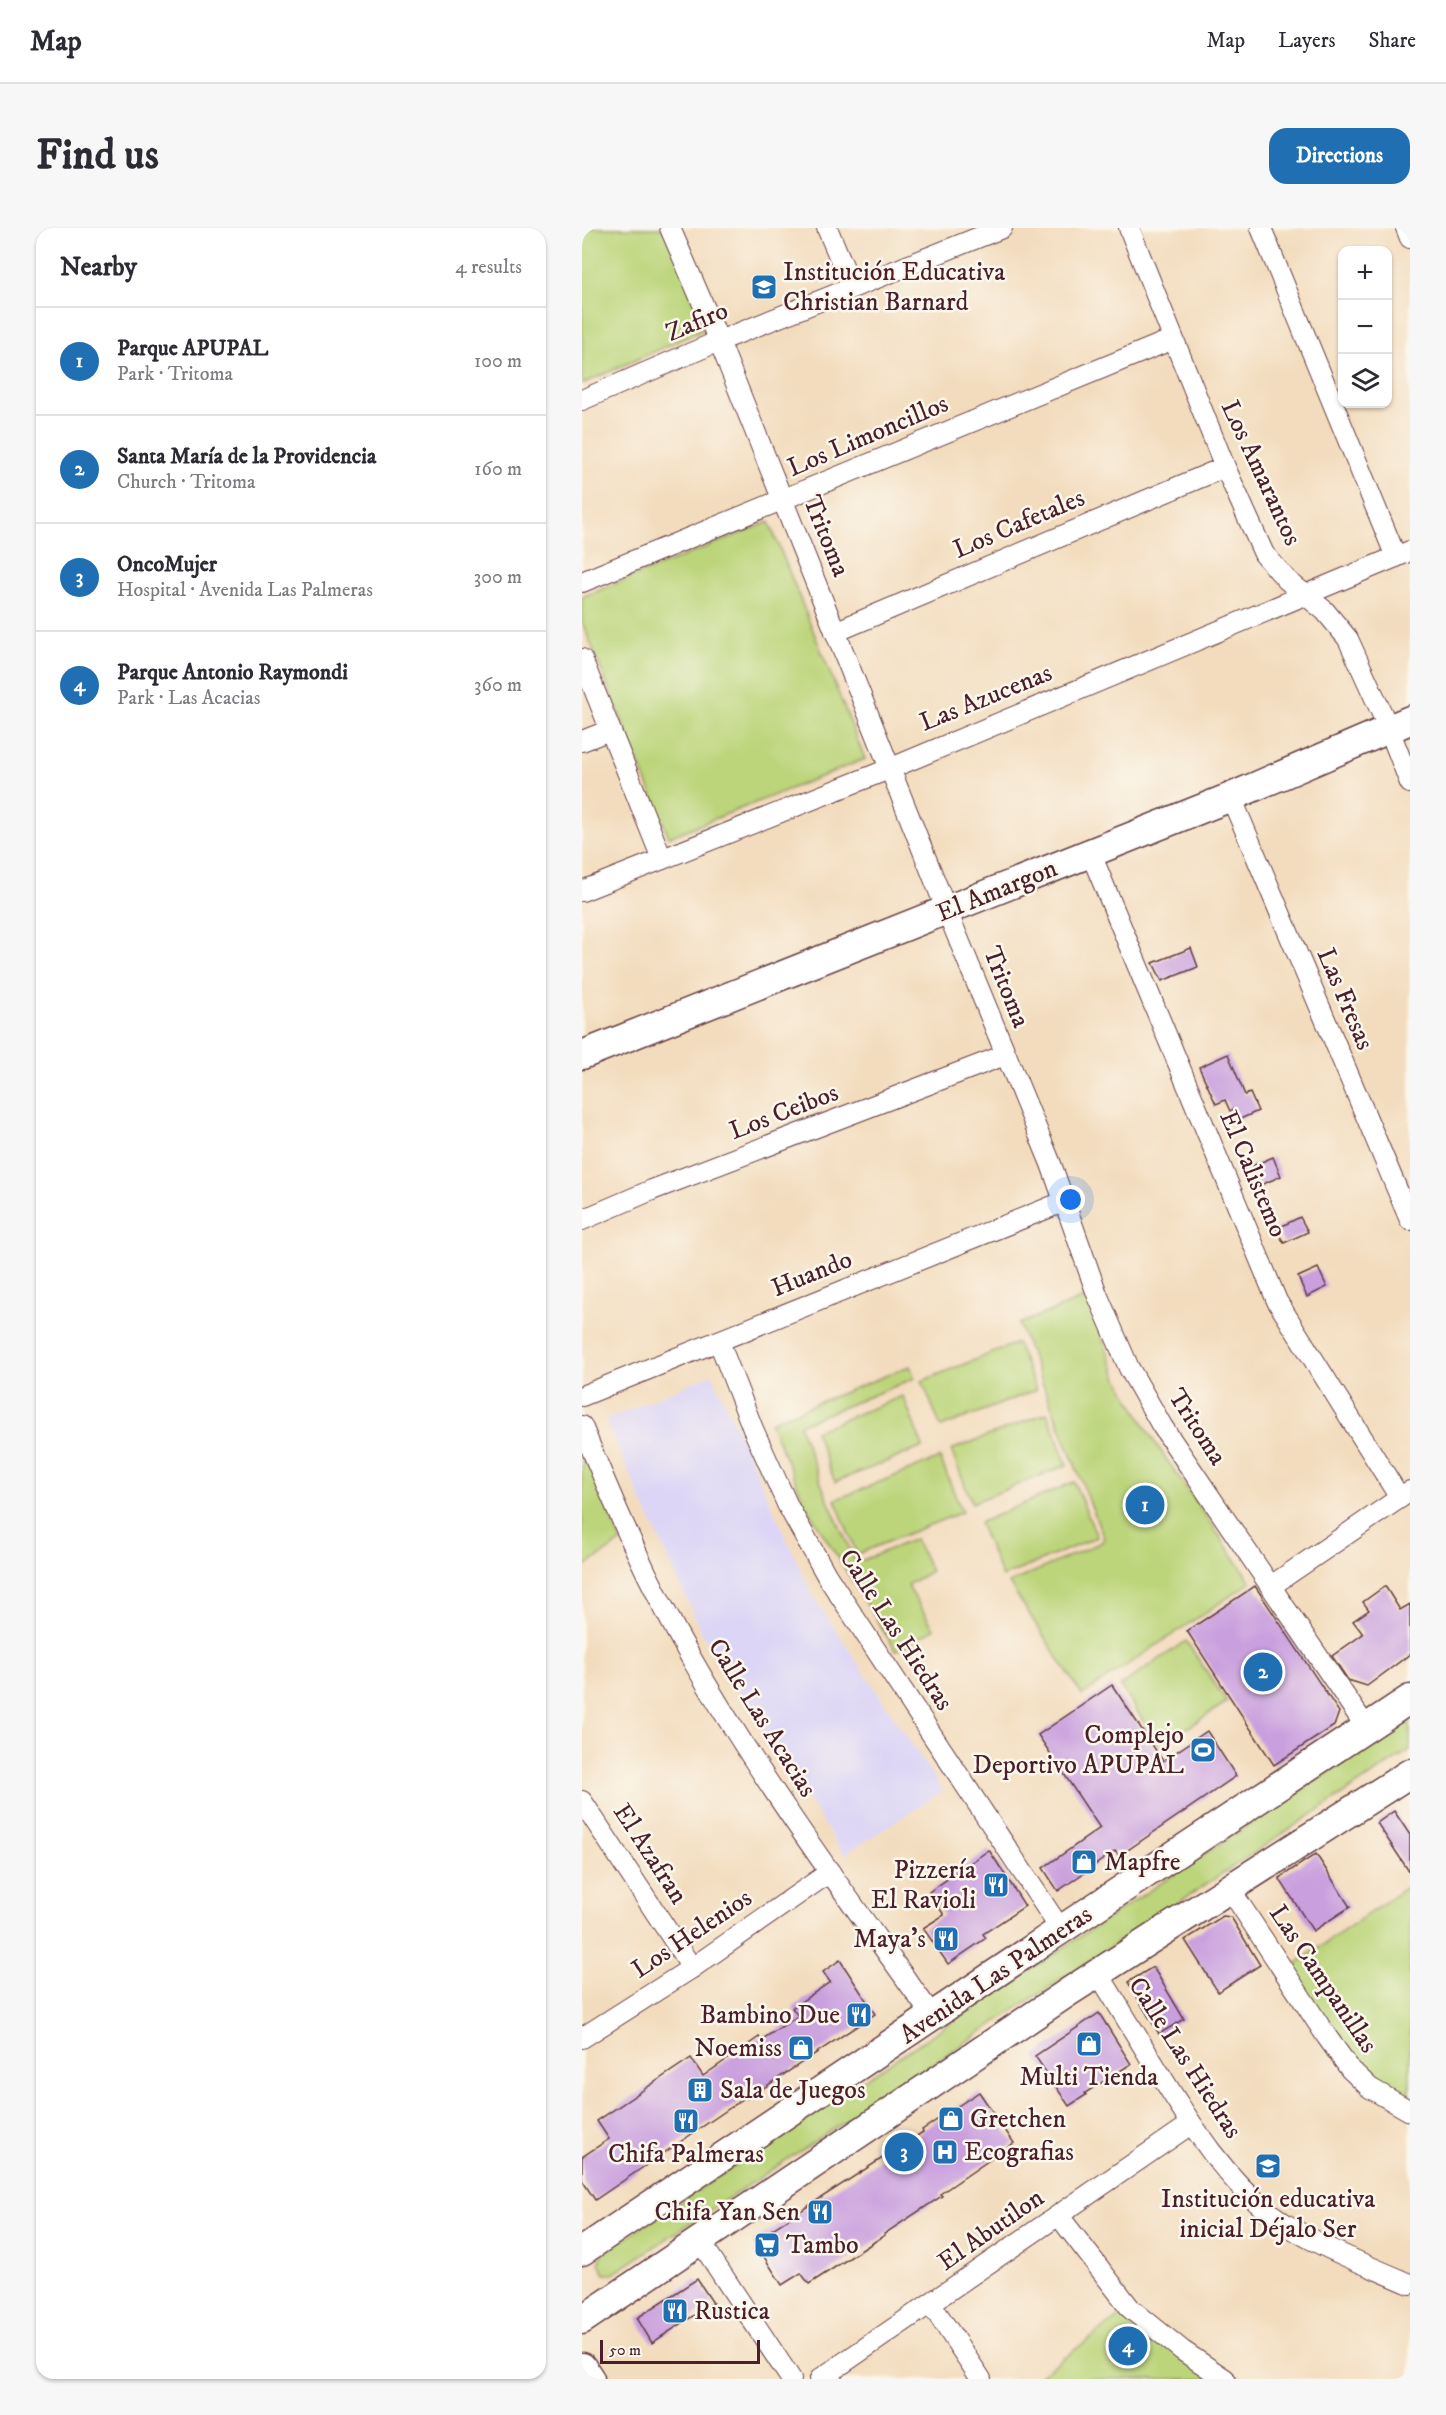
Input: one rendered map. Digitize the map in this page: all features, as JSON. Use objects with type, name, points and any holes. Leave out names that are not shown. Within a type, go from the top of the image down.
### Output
[{"type":"main road","name":"El Amargon","points":[[582,1055],[1091,854],[1231,797],[1399,724]]},
{"type":"main road","name":"Avenida Las Palmeras","points":[[582,2252],[1060,1930],[1410,1699]]},
{"type":"main road","points":[[582,2320],[1098,1973],[1410,1773]]},
{"type":"main road","points":[[582,2367],[590,2379]]},
{"type":"street","name":"Tritoma","points":[[670,228],[719,341],[889,769],[1051,1164],[1097,1293],[1129,1368],[1162,1426],[1366,1727]]},
{"type":"street","points":[[827,228],[852,287]]},
{"type":"street","name":"Zafiro","points":[[582,400],[719,341],[1002,228]]},
{"type":"street","name":"Los Amarantos","points":[[1129,228],[1225,467],[1264,554],[1287,580],[1325,611],[1348,639],[1399,724],[1410,783]]},
{"type":"street","points":[[1261,228],[1403,554]]},
{"type":"street","points":[[1406,228],[1410,238]]},
{"type":"street","name":"Los Limoncillos","points":[[582,582],[1173,339]]},
{"type":"street","name":"Los Cafetales","points":[[835,632],[1225,467]]},
{"type":"street","name":"Las Azucenas","points":[[582,891],[889,769],[1403,554]]},
{"type":"street","points":[[582,659],[662,859]]},
{"type":"street","points":[[582,741],[610,730]]},
{"type":"street","name":"Las Fresas","points":[[1231,797],[1410,1220]]},
{"type":"street","name":"El Calistemo","points":[[1091,854],[1277,1301],[1405,1495]]},
{"type":"street","name":"Los Ceibos","points":[[582,1220],[652,1190],[1005,1055]]},
{"type":"street","name":"Huando","points":[[582,1396],[1063,1202]]},
{"type":"street","name":"Calle Las Hiedras","points":[[719,1342],[788,1506],[827,1576],[1060,1930]]},
{"type":"street","name":"Calle Las Acacias","points":[[582,1426],[636,1550],[689,1655],[756,1764],[933,2017]]},
{"type":"street","points":[[1271,1587],[1405,1495]]},
{"type":"street","name":"El Azafran","points":[[582,1801],[692,1968]]},
{"type":"street","name":"Los Helenios","points":[[582,2038],[692,1968],[830,1872]]},
{"type":"street","name":"Las Campanillas","points":[[1230,1889],[1350,2069],[1370,2088],[1410,2111]]},
{"type":"street","name":"Calle Las Hiedras","points":[[1098,1973],[1191,2124],[1239,2185],[1272,2215],[1319,2243],[1410,2284]]},
{"type":"street","name":"El Abutilon","points":[[820,2379],[1191,2124]]},
{"type":"street","points":[[1059,2216],[1131,2309],[1183,2351],[1224,2379]]},
{"type":"street","points":[[700,2241],[791,2379]]},
{"type":"street","points":[[931,2304],[981,2379]]},
{"type":"shaded area","points":[[712,1374],[811,1593],[943,1791],[844,1855],[704,1637],[605,1420]]},
{"type":"green space","points":[[582,228],[666,228],[709,327],[582,384]]},
{"type":"green space","points":[[769,522],[865,759],[669,837],[582,622],[582,597]]},
{"type":"green space","points":[[1087,1297],[1118,1379],[1154,1441],[1251,1582],[1082,1695],[1009,1583],[1102,1542],[1104,1538],[1019,1324]]},
{"type":"green space","points":[[1017,1343],[1036,1390],[941,1427],[922,1381]]},
{"type":"green space","points":[[910,1366],[915,1378],[799,1425],[826,1496],[856,1563],[915,1539],[931,1571],[907,1585],[934,1629],[896,1651],[807,1508],[770,1422]]},
{"type":"green space","points":[[903,1396],[923,1447],[835,1482],[815,1431]]},
{"type":"green space","points":[[1047,1413],[1067,1465],[972,1503],[951,1450]]},
{"type":"green space","points":[[582,1444],[621,1542],[582,1568]]},
{"type":"green space","points":[[940,1458],[962,1512],[857,1554],[835,1500]]},
{"type":"green space","points":[[1074,1482],[1097,1537],[1002,1577],[979,1523]]},
{"type":"green space","points":[[1186,1641],[1227,1702],[1160,1746],[1120,1686]]},
{"type":"green space","points":[[1410,1718],[1410,1750],[613,2274],[605,2274],[599,2264],[603,2253]]},
{"type":"green space","points":[[1410,1885],[1410,2111],[1384,2098],[1284,1972]]},
{"type":"green space","points":[[1131,2309],[1225,2379],[1035,2379]]},
{"type":"building","points":[[1191,948],[1198,967],[1162,981],[1153,963]]},
{"type":"building","points":[[1228,1054],[1245,1095],[1250,1093],[1258,1111],[1238,1120],[1233,1109],[1230,1111],[1225,1100],[1216,1104],[1199,1067]]},
{"type":"building","points":[[1273,1157],[1281,1176],[1252,1189],[1243,1170]]},
{"type":"building","points":[[1300,1217],[1308,1232],[1284,1243],[1276,1229]]},
{"type":"building","points":[[1318,1268],[1327,1287],[1307,1297],[1298,1277]]},
{"type":"building","points":[[1255,1586],[1339,1712],[1334,1726],[1274,1765],[1187,1631]]},
{"type":"building","points":[[1385,1586],[1400,1610],[1410,1604],[1410,1654],[1367,1686],[1348,1680],[1332,1656],[1363,1634],[1353,1621],[1369,1610],[1363,1602]]},
{"type":"building","points":[[1112,1685],[1163,1761],[1207,1731],[1236,1776],[1119,1856],[1115,1851],[1058,1891],[1043,1868],[1100,1828],[1038,1735]]},
{"type":"building","points":[[1394,1811],[1410,1835],[1410,1873],[1377,1823]]},
{"type":"building","points":[[989,1850],[1025,1906],[983,1934],[986,1938],[948,1964],[923,1928],[944,1915],[929,1892]]},
{"type":"building","points":[[1316,1854],[1350,1907],[1313,1931],[1279,1878]]},
{"type":"building","points":[[1223,1916],[1231,1917],[1260,1965],[1218,1992],[1185,1940]]},
{"type":"building","points":[[840,1960],[875,2014],[747,2099],[746,2097],[595,2200],[582,2180],[582,2157],[609,2139],[597,2121],[691,2058],[703,2076],[759,2037],[761,2040],[798,2016],[792,2008],[830,1982],[823,1972]]},
{"type":"building","points":[[1153,1967],[1184,2019],[1159,2034],[1128,1982]]},
{"type":"building","points":[[1099,2013],[1131,2064],[1069,2106],[1035,2056]]},
{"type":"building","points":[[979,2092],[1014,2143],[940,2194],[942,2196],[809,2284],[801,2273],[782,2285],[754,2241],[923,2132],[922,2130]]},
{"type":"building","name":"Rustica","points":[[697,2279],[713,2303],[652,2343],[637,2318]]},
{"type":"place","name":"Institución Educativa Christian Barnard","points":[[764,287]]},
{"type":"place","name":"Parque APUPAL","points":[[1145,1505]]},
{"type":"place","name":"Santa María de la Providencia","points":[[1263,1672]]},
{"type":"place","name":"Complejo Deportivo APUPAL","points":[[1203,1750]]},
{"type":"place","name":"Mapfre","points":[[1084,1862]]},
{"type":"place","name":"Pizzería El Ravioli","points":[[996,1885]]},
{"type":"place","name":"Maya's","points":[[946,1939]]},
{"type":"place","name":"Bambino Due","points":[[859,2015]]},
{"type":"place","name":"Multi Tienda","points":[[1089,2044]]},
{"type":"place","name":"Noemiss","points":[[801,2048]]},
{"type":"place","name":"Sala de Juegos","points":[[700,2090]]},
{"type":"place","name":"Gretchen","points":[[951,2119]]},
{"type":"place","name":"Chifa Palmeras","points":[[686,2121]]},
{"type":"place","name":"OncoMujer","points":[[904,2152]]},
{"type":"place","name":"Ecografias","points":[[945,2152]]},
{"type":"place","name":"Institución educativa inicial Déjalo Ser","points":[[1268,2166]]},
{"type":"place","name":"Chifa Yan Sen","points":[[820,2212]]},
{"type":"place","name":"Tambo","points":[[767,2245]]},
{"type":"place","name":"Rustica","points":[[675,2311]]},
{"type":"place","name":"Parque Antonio Raymondi","points":[[1128,2346]]}]
